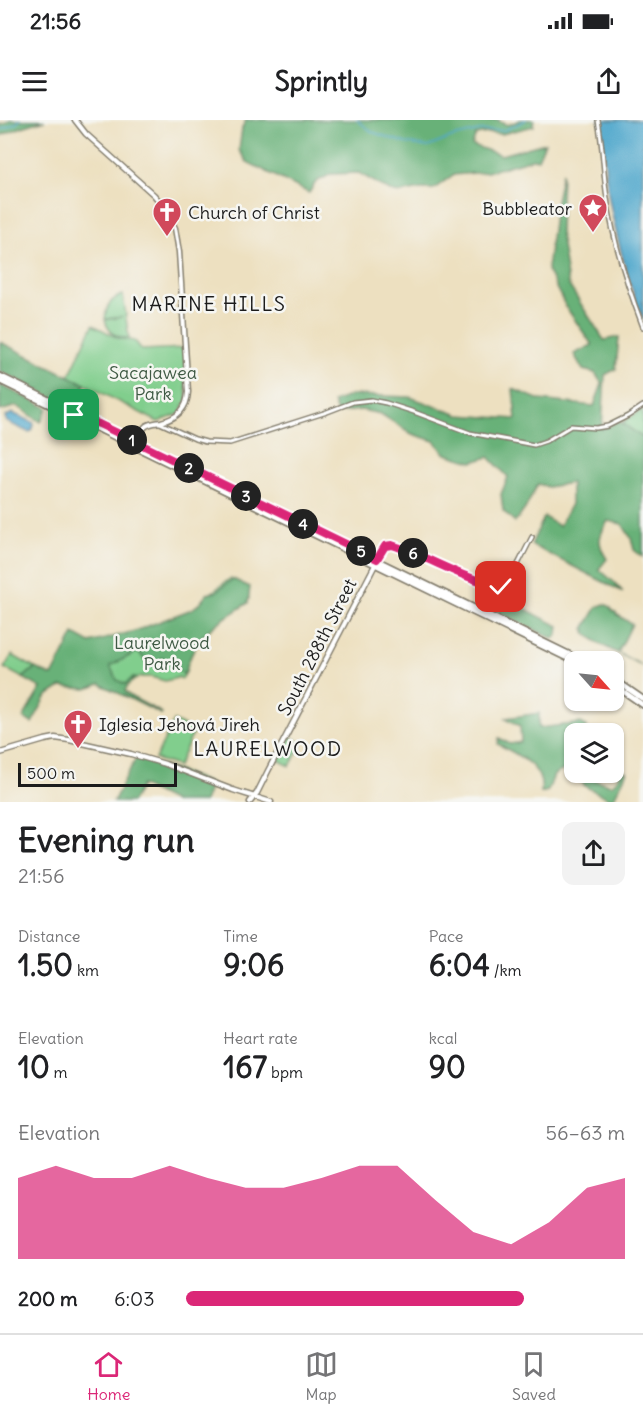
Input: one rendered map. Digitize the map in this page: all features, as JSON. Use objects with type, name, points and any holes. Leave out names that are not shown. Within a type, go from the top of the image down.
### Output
[{"type":"main road","points":[[75,120],[86,134],[154,195],[165,208],[175,228],[179,252],[188,396],[180,414],[145,428],[135,444]]},
{"type":"main road","points":[[0,376],[254,505],[524,630],[564,651]]},
{"type":"main road","points":[[0,381],[282,513],[564,656]]},
{"type":"main road","points":[[71,416],[90,420]]},
{"type":"main road","points":[[222,489],[249,500],[251,498]]},
{"type":"main road","points":[[254,505],[257,503],[282,513]]},
{"type":"main road","name":"South 288th Street","points":[[253,800],[376,562]]},
{"type":"main road","points":[[507,627],[524,630]]},
{"type":"main road","points":[[624,689],[643,702]]},
{"type":"main road","points":[[0,753],[58,738],[165,764],[253,800],[271,802]]},
{"type":"street","points":[[598,120],[607,199],[615,238],[624,275],[643,327]]},
{"type":"street","points":[[158,422],[195,439],[230,443],[353,402],[371,400],[414,412],[470,433],[534,445],[546,441],[571,426],[596,428],[608,426],[643,406]]},
{"type":"street","name":"South 288th Street","points":[[376,562],[383,549],[389,544],[395,545],[485,583],[504,587],[508,584],[532,537]]},
{"type":"green space","points":[[10,120],[45,120],[0,136],[0,124]]},
{"type":"green space","points":[[246,120],[499,120],[508,125],[520,120],[534,120],[534,126],[502,134],[476,135],[472,145],[501,155],[545,143],[538,159],[487,172],[453,175],[434,189],[400,193],[390,191],[359,173],[331,174],[316,182],[309,193],[247,162],[239,150],[242,128]]},
{"type":"green space","points":[[562,172],[560,232],[568,284],[604,340],[619,337],[616,369],[605,375],[602,429],[619,421],[643,438],[643,557],[634,550],[631,538],[622,524],[608,521],[600,540],[607,559],[599,569],[623,592],[531,545],[544,517],[559,526],[571,504],[571,483],[548,487],[538,484],[525,509],[515,522],[503,511],[501,494],[508,477],[489,457],[472,462],[446,454],[434,441],[412,434],[381,414],[361,410],[337,413],[333,402],[352,395],[410,397],[459,415],[516,419],[513,389],[540,400],[594,406],[602,384],[595,373],[583,370],[574,354],[592,345],[566,307],[547,270],[555,205]]},
{"type":"green space","points":[[123,295],[129,338],[113,334],[105,320],[122,317],[105,319],[110,303]]},
{"type":"green space","name":"Sacajawea Park","points":[[93,325],[118,338],[135,341],[142,350],[185,348],[187,400],[180,414],[158,422],[69,376]]},
{"type":"green space","points":[[0,342],[85,384],[76,410],[0,371]]},
{"type":"green space","points":[[0,385],[48,408],[41,422],[17,406],[0,411]]},
{"type":"green space","points":[[643,409],[643,438],[623,422]]},
{"type":"green space","name":"Laurelwood Park","points":[[231,578],[244,588],[249,599],[199,640],[182,679],[178,677],[165,681],[140,677],[129,682],[121,692],[88,643],[151,629],[193,610]]},
{"type":"green space","name":"Laurelwood Park","points":[[233,579],[250,587],[248,603],[202,637],[193,650],[184,675],[163,658],[149,666],[137,652],[110,666],[117,680],[125,684],[134,677],[136,679],[128,685],[125,691],[161,714],[100,684],[87,689],[61,687],[47,696],[32,723],[23,718],[41,688],[23,678],[35,668],[52,676],[74,634],[90,643],[135,631],[192,609],[207,594],[216,592]]},
{"type":"green space","points":[[501,596],[559,626],[558,634],[554,639],[499,613],[497,608]]},
{"type":"green space","points":[[604,604],[609,606],[616,614],[632,624],[619,651],[614,651],[598,643],[585,632],[584,629],[597,607]]},
{"type":"green space","points":[[12,655],[35,668],[23,678],[4,668]]},
{"type":"green space","points":[[539,713],[539,728],[564,725],[564,770],[554,775],[548,791],[541,793],[539,776],[528,762],[498,744],[499,738],[510,744],[521,742],[520,726],[506,718]]},
{"type":"green space","points":[[174,721],[194,731],[178,766],[155,759]]},
{"type":"green space","points":[[291,737],[302,743],[290,766],[278,760]]},
{"type":"green space","points":[[136,758],[188,774],[211,784],[204,802],[174,802],[141,785],[132,802],[113,802]]},
{"type":"green space","points":[[582,783],[611,785],[622,783],[613,800],[616,802]]},
{"type":"water","points":[[599,120],[643,120],[643,321],[619,246],[612,215]]},
{"type":"water","points":[[12,413],[33,422],[32,431],[28,432],[7,422],[5,417]]},
{"type":"waterway","points":[[0,130],[20,120]]},
{"type":"waterway","points":[[357,120],[372,132],[405,143],[428,147],[453,137],[479,131],[505,130],[526,120]]},
{"type":"place","name":"Bubbleator","points":[[593,234]]},
{"type":"place","name":"Church of Christ","points":[[167,238]]},
{"type":"place","name":"Iglesia Jehová Jireh","points":[[78,750]]},
{"type":"district","name":"MARINE HILLS","points":[[209,303]]},
{"type":"district","name":"LAURELWOOD","points":[[268,748]]},
{"type":"route","points":[[74,415],[99,424],[377,559],[385,546],[389,544],[485,583],[501,587]]}]
